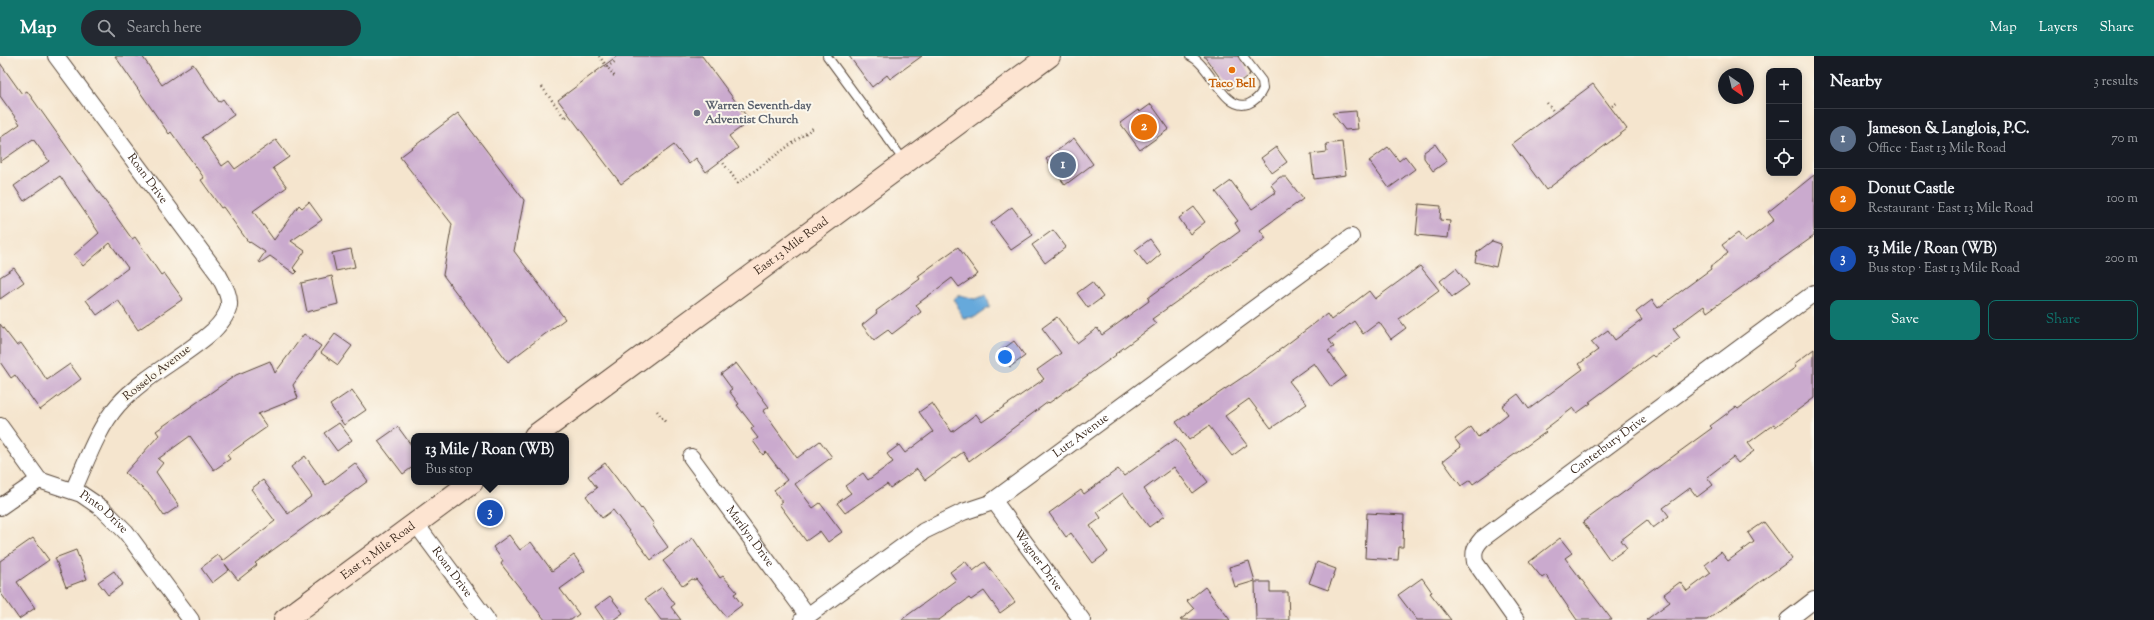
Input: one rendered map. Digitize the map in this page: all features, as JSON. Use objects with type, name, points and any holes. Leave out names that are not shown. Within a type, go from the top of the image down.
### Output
[{"type":"main road","name":"East 13 Mile Road","points":[[538,433],[1049,56]]},
{"type":"main road","name":"East 13 Mile Road","points":[[285,620],[468,485]]},
{"type":"street","name":"Roan Drive","points":[[56,56],[218,274],[227,292],[229,306]]},
{"type":"street","name":"Lutz Avenue","points":[[805,618],[924,531],[963,512],[984,506],[994,501],[1351,237]]},
{"type":"street","name":"Canterbury Drive","points":[[1516,620],[1479,569],[1473,554],[1476,546],[1482,539],[1814,293]]},
{"type":"street","name":"Rosselo Avenue","points":[[73,491],[102,428],[116,407],[128,394],[144,381],[214,331],[222,321],[229,306]]},
{"type":"street","points":[[0,426],[39,480],[0,507]]},
{"type":"street","name":"Marilyn Drive","points":[[691,457],[805,618]]},
{"type":"street","name":"Pinto Drive","points":[[39,480],[73,491],[103,509],[126,532],[191,620]]},
{"type":"street","name":"Wagner Drive","points":[[994,501],[1082,620]]},
{"type":"street","name":"Roan Drive","points":[[416,524],[487,620]]},
{"type":"street","points":[[1788,620],[1814,600]]},
{"type":"lane","points":[[827,56],[905,162]]},
{"type":"lane","points":[[1190,56],[1200,61],[1232,102],[1244,105],[1258,98],[1263,85],[1243,56]]},
{"type":"path","points":[[599,56],[614,77]]},
{"type":"path","points":[[607,67],[616,61]]},
{"type":"path","points":[[542,87],[565,118],[569,115]]},
{"type":"path","points":[[1548,103],[1554,112]]},
{"type":"path","points":[[1612,106],[1617,103]]},
{"type":"path","points":[[721,160],[738,183],[813,128]]},
{"type":"path","points":[[657,411],[666,423]]},
{"type":"water","points":[[960,295],[976,299],[986,295],[990,307],[975,317],[963,318],[954,299]]},
{"type":"building","points":[[115,56],[142,56],[162,85],[193,64],[219,102],[223,99],[234,115],[202,137],[222,166],[229,161],[235,169],[276,140],[289,157],[273,168],[287,187],[253,211],[274,240],[299,205],[302,208],[309,202],[322,220],[291,241],[305,251],[293,268],[297,272],[295,274],[270,256],[260,263],[259,261],[265,252],[250,242],[249,243],[223,207],[221,208],[201,180],[204,178],[171,132],[169,134]]},
{"type":"building","points":[[617,56],[702,56],[750,121],[729,136],[738,148],[706,172],[696,158],[689,164],[674,145],[621,184],[558,100]]},
{"type":"building","points":[[849,56],[922,56],[890,79],[887,75],[872,87]]},
{"type":"building","name":"Taco Bell","points":[[1204,56],[1238,56],[1250,74],[1229,90]]},
{"type":"building","points":[[0,63],[22,94],[27,91],[132,239],[135,237],[161,275],[164,273],[183,299],[138,330],[118,300],[97,315],[86,300],[128,268],[110,243],[83,266],[74,255],[99,233],[60,176],[24,201],[14,186],[49,161],[33,139],[0,162],[0,138],[20,124],[0,96]]},
{"type":"building","points":[[1593,84],[1627,129],[1546,190],[1512,144]]},
{"type":"building","points":[[1151,104],[1169,129],[1140,150],[1120,123],[1138,110],[1140,112]]},
{"type":"building","points":[[1356,111],[1358,129],[1345,130],[1332,113]]},
{"type":"building","points":[[458,113],[524,200],[514,251],[565,319],[508,362],[443,275],[452,224],[400,157]]},
{"type":"building","points":[[1074,138],[1093,164],[1065,185],[1046,159]]},
{"type":"building","points":[[1342,142],[1346,175],[1314,179],[1311,154],[1327,152],[1326,144]]},
{"type":"building","points":[[1435,144],[1447,161],[1433,171],[1424,158],[1424,152]]},
{"type":"building","points":[[1276,147],[1287,162],[1272,173],[1261,158]]},
{"type":"building","points":[[1388,147],[1399,161],[1405,156],[1415,169],[1389,188],[1369,161]]},
{"type":"building","points":[[1814,175],[1814,236],[1707,312],[1704,306],[1673,329],[1680,338],[1654,357],[1652,355],[1589,402],[1591,403],[1577,413],[1573,408],[1544,430],[1546,432],[1473,484],[1470,480],[1461,486],[1443,461],[1461,447],[1455,439],[1471,427],[1478,437],[1508,414],[1502,406],[1518,394],[1529,409],[1583,369],[1579,364],[1598,350],[1591,342],[1608,330],[1615,340],[1642,320],[1636,312],[1652,300],[1658,308],[1711,269],[1710,267],[1728,253],[1722,245],[1738,233],[1745,242],[1774,220],[1768,212]]},
{"type":"building","points":[[1280,177],[1286,177],[1303,199],[1260,230],[1266,238],[1152,319],[1156,324],[1115,354],[1116,355],[1049,403],[1048,402],[969,461],[963,452],[925,480],[917,469],[890,488],[887,484],[845,513],[837,503],[851,493],[845,486],[863,473],[868,480],[893,462],[887,454],[899,445],[905,453],[933,432],[919,412],[932,403],[952,432],[976,414],[982,422],[1044,379],[1037,370],[1061,353],[1042,328],[1057,317],[1077,343],[1097,328],[1102,335],[1149,301],[1148,298],[1240,231],[1235,223],[1238,221],[1216,192],[1231,181],[1252,209],[1276,192],[1271,185]]},
{"type":"building","points":[[1419,204],[1441,206],[1440,220],[1450,221],[1448,238],[1416,235]]},
{"type":"building","points":[[1012,207],[1033,235],[1011,250],[991,223]]},
{"type":"building","points":[[1194,207],[1205,222],[1190,234],[1179,218]]},
{"type":"building","points":[[1053,230],[1066,247],[1045,263],[1032,245]]},
{"type":"building","points":[[1150,239],[1161,254],[1147,266],[1135,250]]},
{"type":"building","points":[[1492,241],[1501,244],[1496,267],[1475,262],[1477,252]]},
{"type":"building","points":[[958,247],[978,274],[959,287],[952,278],[916,305],[921,312],[892,334],[888,330],[874,340],[862,325],[877,313],[876,311],[920,279],[918,276]]},
{"type":"building","points":[[351,249],[355,267],[336,271],[332,253]]},
{"type":"building","points":[[1420,266],[1439,290],[1399,319],[1406,328],[1391,339],[1379,322],[1363,334],[1354,321],[1329,340],[1334,347],[1328,351],[1346,376],[1331,387],[1314,363],[1289,381],[1307,404],[1271,428],[1249,399],[1225,416],[1247,445],[1232,456],[1209,426],[1189,440],[1176,422],[1249,373],[1327,314],[1331,320],[1369,291],[1375,299]]},
{"type":"building","points":[[14,268],[24,282],[0,299],[0,277]]},
{"type":"building","points":[[1456,268],[1469,285],[1452,297],[1440,281]]},
{"type":"building","points":[[332,276],[338,304],[307,312],[301,283]]},
{"type":"building","points":[[1092,282],[1103,297],[1088,308],[1077,293]]},
{"type":"building","points":[[0,324],[17,346],[21,343],[47,380],[70,364],[81,379],[40,410],[15,375],[11,378],[0,362]]},
{"type":"building","points":[[304,334],[321,346],[293,385],[298,398],[258,414],[267,427],[227,455],[230,459],[214,470],[190,436],[158,459],[163,463],[156,472],[179,506],[164,516],[150,495],[125,473],[159,435],[156,431],[236,375],[270,361],[275,373]]},
{"type":"building","points":[[335,334],[352,346],[338,365],[321,353]]},
{"type":"building","points":[[1014,341],[1025,356],[1010,367],[999,352]]},
{"type":"building","points":[[1814,349],[1814,398],[1775,427],[1774,424],[1748,443],[1754,451],[1738,463],[1733,457],[1707,477],[1713,485],[1697,497],[1690,488],[1663,508],[1669,516],[1653,528],[1647,520],[1621,540],[1627,548],[1610,560],[1583,522],[1712,428],[1710,426],[1736,407],[1738,409],[1796,367],[1794,364]]},
{"type":"building","points":[[736,363],[769,407],[763,411],[797,458],[820,441],[832,457],[795,484],[813,508],[820,503],[842,532],[828,542],[820,531],[806,541],[779,504],[782,502],[774,490],[787,480],[766,452],[763,455],[753,441],[758,438],[751,429],[754,427],[737,405],[739,404],[729,391],[732,389],[721,374]]},
{"type":"building","points":[[352,390],[366,410],[344,425],[330,405]]},
{"type":"building","points":[[339,423],[352,440],[337,451],[324,433]]},
{"type":"building","points":[[398,427],[411,445],[411,468],[403,474],[378,441]]},
{"type":"building","points":[[1176,439],[1208,482],[1193,493],[1174,467],[1144,489],[1164,516],[1149,527],[1123,493],[1097,512],[1101,518],[1090,526],[1108,552],[1093,563],[1071,533],[1066,537],[1049,513],[1081,490],[1084,494],[1118,469],[1124,476]]},
{"type":"building","points":[[305,456],[326,485],[355,463],[368,481],[255,563],[257,565],[238,580],[225,564],[229,570],[212,583],[201,568],[218,555],[223,561],[275,521],[251,489],[263,480],[288,514],[312,496],[291,467]]},
{"type":"building","points":[[605,463],[654,524],[652,525],[668,547],[651,560],[613,510],[602,518],[586,496],[597,488],[588,476]]},
{"type":"building","points":[[1367,513],[1404,515],[1403,547],[1399,547],[1398,560],[1365,558]]},
{"type":"building","points":[[1764,522],[1792,559],[1707,620],[1646,620],[1670,602],[1664,594],[1680,582],[1687,591],[1711,573],[1705,565],[1721,552],[1728,561],[1754,542],[1748,533]]},
{"type":"building","points":[[509,535],[520,550],[531,542],[552,571],[574,555],[585,571],[560,589],[579,614],[571,620],[545,620],[501,564],[503,561],[493,547]]},
{"type":"building","points":[[33,538],[49,560],[17,582],[35,608],[19,619],[0,592],[0,561]]},
{"type":"building","points":[[693,538],[720,578],[723,576],[737,592],[734,594],[742,605],[726,617],[696,579],[692,579],[683,586],[663,561]]},
{"type":"building","points":[[1560,538],[1572,553],[1565,558],[1612,620],[1577,620],[1546,575],[1542,578],[1529,562]]},
{"type":"building","points":[[76,550],[87,579],[66,587],[55,558]]},
{"type":"building","points":[[965,561],[973,571],[985,562],[1015,602],[1000,613],[984,591],[971,600],[969,598],[939,620],[901,620],[956,580],[950,572]]},
{"type":"building","points":[[1249,561],[1255,581],[1235,587],[1229,567]]},
{"type":"building","points":[[1317,562],[1336,569],[1328,590],[1309,583]]},
{"type":"building","points":[[114,571],[123,584],[108,595],[98,582]]},
{"type":"building","points":[[1422,578],[1432,592],[1430,593],[1451,620],[1417,620],[1398,595]]},
{"type":"building","points":[[1255,582],[1270,582],[1270,592],[1288,592],[1289,620],[1256,620]]},
{"type":"building","points":[[662,587],[675,604],[671,607],[681,620],[661,620],[645,599]]},
{"type":"building","points":[[1205,587],[1230,620],[1180,620],[1194,609],[1187,601]]},
{"type":"building","points":[[610,596],[623,613],[613,620],[604,620],[595,607]]},
{"type":"place","name":"Taco Bell","points":[[1232,70]]},
{"type":"place","name":"Warren Seventh-day Adventist Church","points":[[697,113]]},
{"type":"place","name":"Donut Castle","points":[[1144,127]]},
{"type":"place","name":"Jameson & Langlois, P.C.","points":[[1063,165]]},
{"type":"place","name":"13 Mile / Roan (WB)","points":[[490,513]]}]
